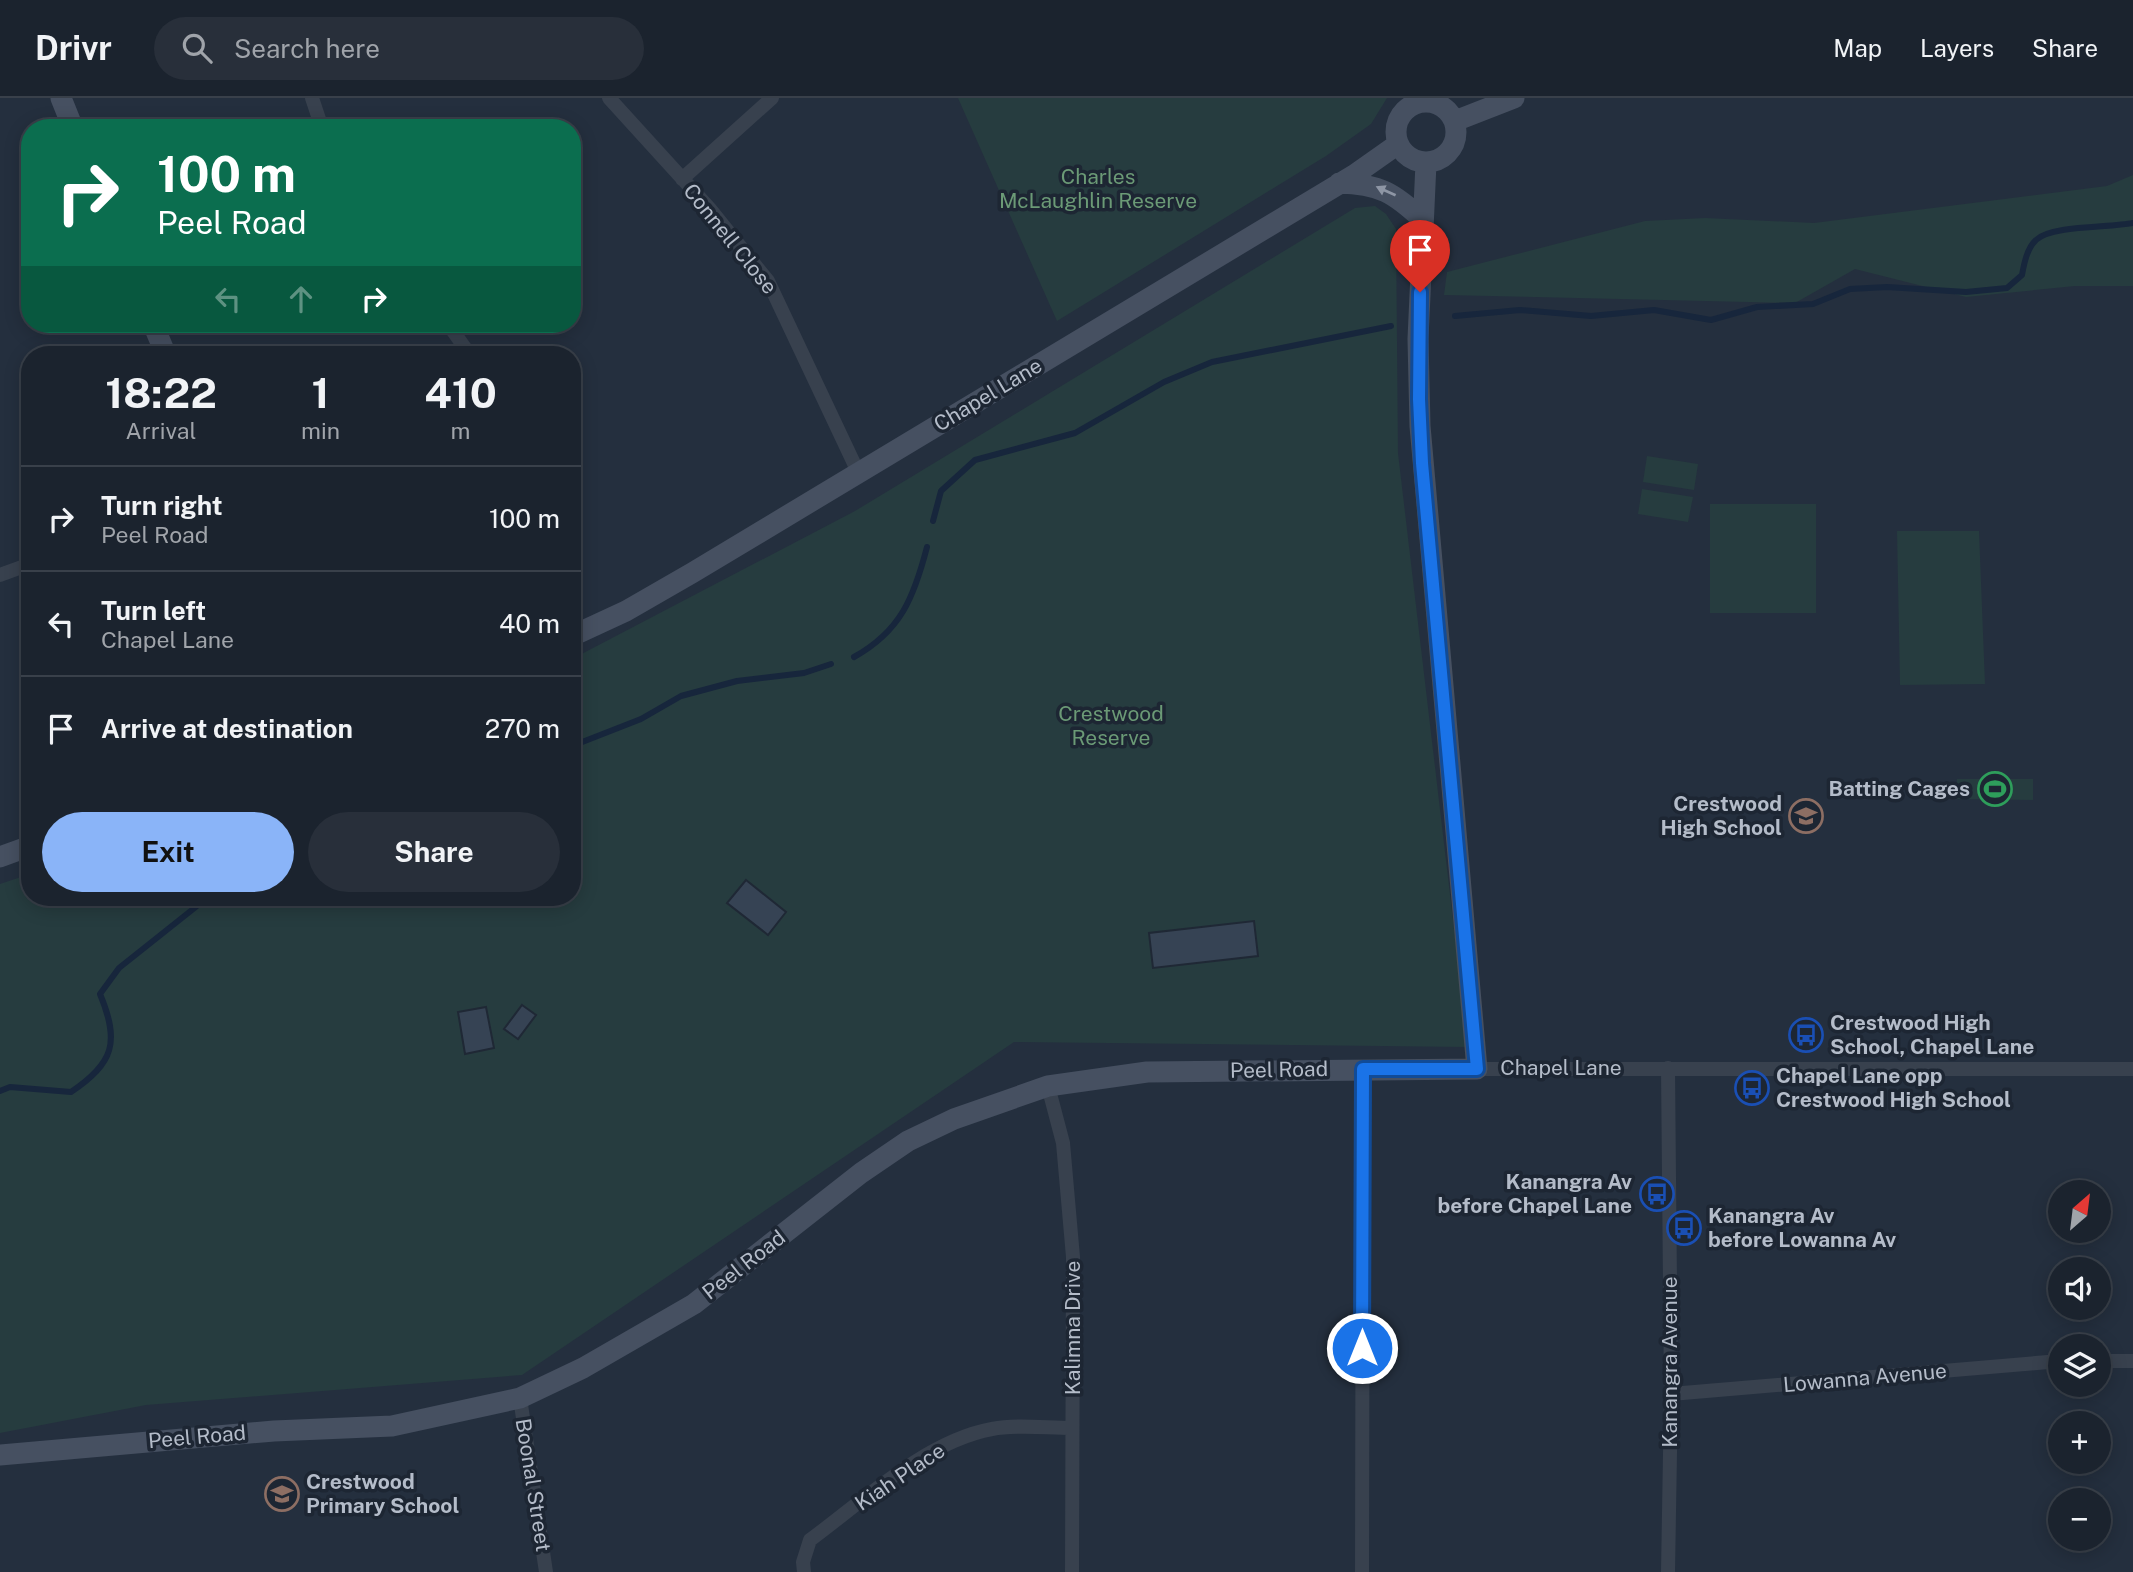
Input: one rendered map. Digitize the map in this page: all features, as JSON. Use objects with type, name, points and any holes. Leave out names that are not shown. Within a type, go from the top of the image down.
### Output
[{"type":"street","points":[[61,98],[69,119]]},
{"type":"street","points":[[312,98],[319,119]]},
{"type":"street","name":"Connell Close","points":[[609,98],[682,178],[768,281],[859,474]]},
{"type":"street","points":[[682,178],[772,98]]},
{"type":"street","points":[[1455,121],[1514,98]]},
{"type":"street","points":[[1428,99],[1440,104],[1455,121],[1457,135],[1450,151],[1435,162],[1426,163],[1410,158],[1398,144],[1395,134],[1401,114],[1416,103],[1428,99]]},
{"type":"street","name":"Chapel Lane","points":[[581,632],[626,611],[859,474],[1339,183],[1398,144]]},
{"type":"street","name":"Chapel Lane","points":[[1426,163],[1418,339],[1420,426],[1477,1069],[2133,1069]]},
{"type":"street","points":[[1339,183],[1377,187],[1395,194],[1423,220]]},
{"type":"street","points":[[0,575],[21,567]]},
{"type":"street","points":[[0,857],[21,849]]},
{"type":"street","name":"Kanangra Avenue","points":[[1668,1068],[1671,1394],[1668,1572]]},
{"type":"street","points":[[1362,1572],[1363,1069]]},
{"type":"street","name":"Peel Road","points":[[0,1455],[274,1430],[392,1426],[520,1398],[583,1368],[694,1304],[861,1173],[908,1141],[954,1119],[1048,1086],[1147,1072],[1477,1069]]},
{"type":"street","name":"Kalimna Drive","points":[[1048,1086],[1063,1143],[1071,1214],[1072,1572]]},
{"type":"street","points":[[2111,1361],[2133,1361]]},
{"type":"street","name":"Lowanna Avenue","points":[[1671,1394],[2048,1363]]},
{"type":"street","name":"Boonal Street","points":[[520,1398],[546,1572]]},
{"type":"street","name":"Kiah Place","points":[[804,1572],[803,1562],[810,1540],[933,1450],[962,1436],[994,1428],[1072,1428]]},
{"type":"green space","name":"Charles McLaughlin Reserve","points":[[958,98],[1387,98],[1371,124],[1326,156],[1057,321]]},
{"type":"green space","points":[[2133,175],[2133,286],[2075,286],[1966,297],[1855,269],[1795,303],[1444,295],[1447,272],[1645,221],[1705,218],[1814,223],[2107,186]]},
{"type":"green space","name":"Crestwood Reserve","points":[[1375,206],[1386,214],[1396,229],[1398,453],[1468,1047],[1014,1042],[522,1375],[146,1405],[0,1433],[0,884],[21,877],[21,906],[581,906],[581,654],[855,511],[1355,208]]},
{"type":"green space","points":[[1647,456],[1698,464],[1694,490],[1643,482]]},
{"type":"green space","points":[[1642,489],[1693,497],[1688,522],[1638,514]]},
{"type":"green space","points":[[1710,504],[1816,504],[1816,613],[1710,613]]},
{"type":"green space","points":[[1897,531],[1979,531],[1985,684],[1900,685]]},
{"type":"green space","name":"Batting Cages","points":[[1957,779],[2033,779],[2033,800],[1957,799]]},
{"type":"building","points":[[746,880],[786,912],[768,935],[727,903]]},
{"type":"building","points":[[1254,921],[1258,956],[1153,968],[1149,933]]},
{"type":"building","points":[[522,1005],[536,1015],[518,1039],[504,1029]]},
{"type":"building","points":[[486,1007],[494,1048],[465,1054],[458,1012]]},
{"type":"waterway","points":[[1455,316],[1520,310],[1591,316],[1654,310],[1711,320],[1757,307],[1813,304],[1850,289],[1887,287],[1966,292],[2007,288],[2022,275],[2030,247],[2044,235],[2067,229],[2133,223]]},
{"type":"waterway","points":[[933,521],[941,491],[975,460],[1075,433],[1164,382],[1212,362],[1391,326]]},
{"type":"waterway","points":[[854,657],[883,636],[903,611],[917,582],[927,547]]},
{"type":"waterway","points":[[581,742],[641,719],[681,696],[737,681],[804,673],[831,664]]},
{"type":"waterway","points":[[0,1091],[10,1087],[71,1092],[96,1071],[104,1061],[111,1038],[110,1025],[100,994],[119,968],[197,906]]},
{"type":"place","name":"Batting Cages","points":[[1995,789]]},
{"type":"place","name":"Crestwood High School","points":[[1806,816]]},
{"type":"place","name":"Crestwood High School, Chapel Lane","points":[[1806,1035]]},
{"type":"place","name":"Chapel Lane opp Crestwood High School","points":[[1752,1088]]},
{"type":"place","name":"Kanangra Av before Chapel Lane","points":[[1657,1194]]},
{"type":"place","name":"Kanangra Av before Lowanna Av","points":[[1684,1228]]},
{"type":"place","name":"Crestwood Primary School","points":[[282,1494]]},
{"type":"route","points":[[1362,1348],[1363,1069],[1477,1069],[1422,463],[1418,339],[1420,292]]}]
